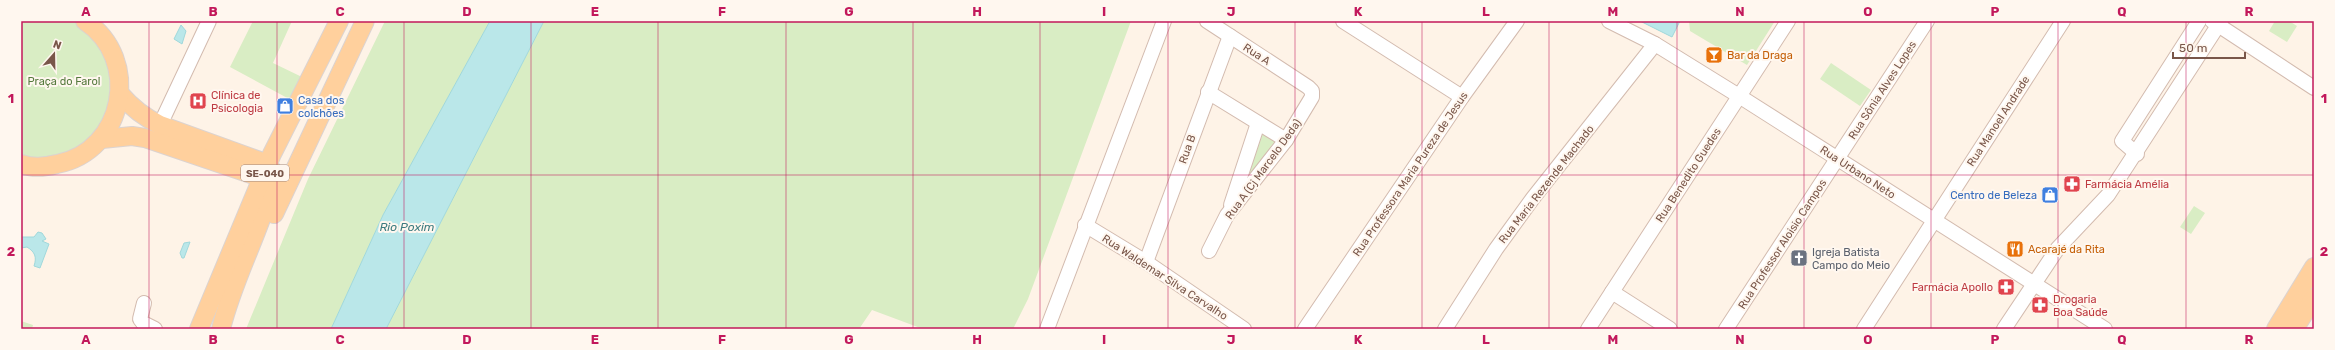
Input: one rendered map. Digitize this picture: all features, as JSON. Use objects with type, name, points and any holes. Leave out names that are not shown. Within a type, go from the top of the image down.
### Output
[{"type":"main road","name":"SE-040","points":[[199,329],[268,172],[339,21]]},
{"type":"main road","name":"SE-040","points":[[226,329],[299,159],[365,21]]},
{"type":"main road","points":[[21,164],[46,167],[67,163],[86,153],[102,139],[115,118],[121,95],[120,78],[110,48],[87,22]]},
{"type":"main road","points":[[121,95],[137,111],[160,125],[268,172]]},
{"type":"main road","points":[[102,139],[132,136],[145,138],[268,172],[299,159]]},
{"type":"main road","points":[[221,329],[242,266],[269,199],[268,172]]},
{"type":"main road","points":[[2276,329],[2314,267]]},
{"type":"main road","points":[[2294,329],[2314,298]]},
{"type":"street","points":[[160,125],[209,21]]},
{"type":"street","points":[[1047,329],[1085,225],[1164,21]]},
{"type":"street","name":"Rua A","points":[[1207,21],[1308,87]]},
{"type":"street","points":[[1343,21],[1462,97]]},
{"type":"street","name":"Rua Professora Maria Pureza de Jesus","points":[[1305,329],[1462,97],[1517,21]]},
{"type":"street","name":"Rua Urbano Neto","points":[[1609,21],[1655,44],[1739,96],[2105,329]]},
{"type":"street","name":"Rua Benedito Guedes","points":[[1588,329],[1788,21]]},
{"type":"street","name":"Rua Sônia Alves Lopes","points":[[1837,158],[1927,21]]},
{"type":"street","name":"Rua Manoel Andrade","points":[[1864,329],[2063,21]]},
{"type":"street","points":[[2137,154],[2122,141],[2200,21]]},
{"type":"street","points":[[2004,329],[2058,248],[2108,196],[2137,154],[2218,22],[2314,88]]},
{"type":"street","name":"Rua B","points":[[1146,262],[1230,36]]},
{"type":"street","name":"Rua Maria Rezende Machado","points":[[1445,329],[1496,249],[1532,198],[1655,44]]},
{"type":"street","name":"Rua A (Cj Marcelo Deda)","points":[[1209,251],[1227,215],[1286,140],[1312,98],[1312,91],[1308,87]]},
{"type":"street","points":[[1208,92],[1286,140]]},
{"type":"street","points":[[1227,215],[1258,123]]},
{"type":"street","name":"Rua Professor Aloisio Campos","points":[[1726,329],[1837,158]]},
{"type":"street","name":"Rua Waldemar Silva Carvalho","points":[[1085,225],[1146,262],[1244,329]]},
{"type":"street","points":[[1612,292],[1670,329]]},
{"type":"street","points":[[142,309],[143,323],[155,329]]},
{"type":"green space","name":"Praça do Farol","points":[[21,21],[85,21],[101,34],[121,95],[86,153],[21,164]]},
{"type":"green space","points":[[253,21],[292,21],[273,63],[302,77],[291,100],[230,67]]},
{"type":"green space","points":[[385,21],[490,21],[383,215],[331,329],[246,329],[308,179]]},
{"type":"green space","points":[[544,21],[1131,21],[1028,299],[1013,329],[923,329],[872,310],[859,329],[386,329]]},
{"type":"green space","points":[[1689,21],[1775,21],[1747,65],[1690,31]]},
{"type":"green space","points":[[2275,21],[2289,21],[2297,26],[2287,42],[2269,31]]},
{"type":"green space","points":[[1831,63],[1871,90],[1860,106],[1820,79]]},
{"type":"green space","points":[[1260,132],[1279,142],[1238,194]]},
{"type":"green space","points":[[2194,206],[2205,213],[2191,234],[2180,227]]},
{"type":"green space","points":[[21,321],[33,325],[32,329],[21,329]]},
{"type":"water","name":"Rio Poxim","points":[[490,21],[544,21],[386,329],[331,329],[383,215]]},
{"type":"water","points":[[1640,21],[1680,21],[1672,37]]},
{"type":"water","points":[[181,25],[186,31],[182,44],[174,39]]},
{"type":"water","points":[[38,232],[42,233],[46,239],[42,241],[49,244],[40,268],[34,266],[35,255],[32,251],[27,247],[21,248],[22,237],[34,237]]},
{"type":"water","points":[[190,242],[184,258],[182,258],[180,253],[184,243]]},
{"type":"place","name":"Bar da Draga","points":[[1714,55]]},
{"type":"place","name":"Clínica de Psicologia","points":[[198,101]]},
{"type":"place","name":"Casa dos colchões","points":[[285,106]]},
{"type":"place","name":"Farmácia Amélia","points":[[2072,184]]},
{"type":"place","name":"Centro de Beleza","points":[[2050,195]]},
{"type":"place","name":"Acarajé da Rita","points":[[2015,249]]},
{"type":"place","name":"Igreja Batista Campo do Meio","points":[[1799,258]]},
{"type":"place","name":"Farmácia Apollo","points":[[2006,287]]},
{"type":"place","name":"Drogaria Boa Saúde","points":[[2040,305]]}]
